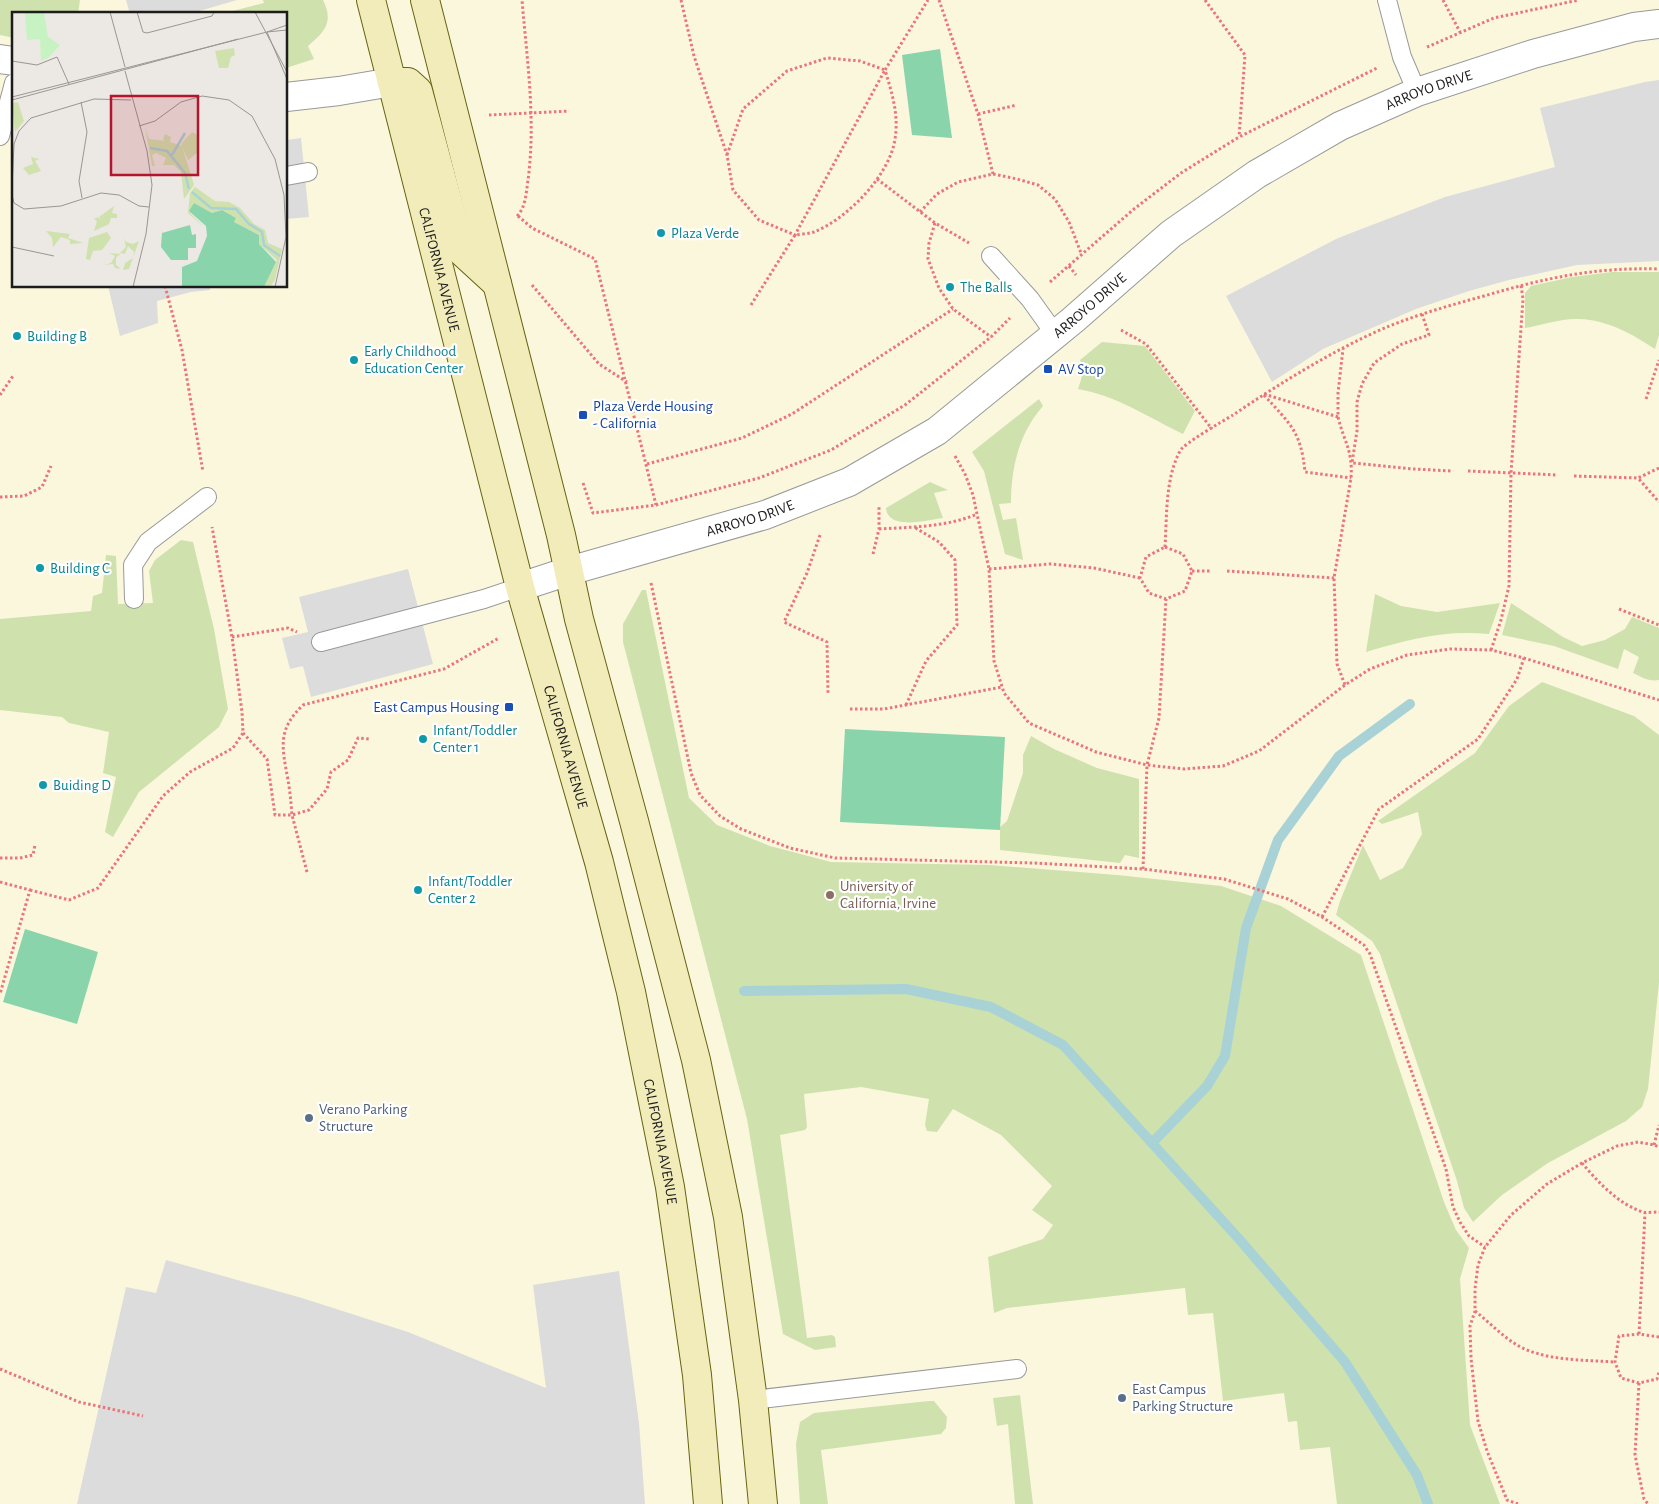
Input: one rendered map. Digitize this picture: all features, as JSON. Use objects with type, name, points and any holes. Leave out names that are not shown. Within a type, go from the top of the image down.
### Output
[{"type":"main road","name":"CALIFORNIA AVENUE","points":[[371,0],[520,587],[599,862],[633,1002],[671,1197],[697,1375],[708,1504]]},
{"type":"main road","points":[[425,0],[561,535],[579,620],[634,821],[696,1060],[728,1217],[753,1400],[763,1504]]},
{"type":"main road","points":[[392,82],[408,82],[418,91],[461,251],[497,284]]},
{"type":"street","name":"ARROYO DRIVE","points":[[520,587],[569,571],[764,516],[849,482],[936,431],[1055,334],[1171,234],[1257,174],[1340,126],[1417,92],[1533,54],[1634,28],[1659,24]]},
{"type":"street","points":[[288,97],[392,82]]},
{"type":"lane","points":[[1387,0],[1402,57],[1417,92]]},
{"type":"lane","points":[[0,136],[12,91]]},
{"type":"lane","points":[[288,176],[308,172]]},
{"type":"lane","points":[[991,256],[1030,299],[1055,334]]},
{"type":"lane","points":[[134,598],[133,565],[148,542],[207,498]]},
{"type":"lane","points":[[321,642],[520,587]]},
{"type":"lane","points":[[753,1400],[1017,1369]]},
{"type":"path","points":[[518,216],[525,202],[530,162],[532,112],[522,0]]},
{"type":"path","points":[[681,0],[694,56],[727,155],[733,190],[759,220],[795,235],[813,232],[844,214],[865,195],[886,164],[895,140],[896,106],[885,70]]},
{"type":"path","points":[[751,305],[795,235],[885,70],[928,0]]},
{"type":"path","points":[[940,0],[978,114],[993,174]]},
{"type":"path","points":[[1205,0],[1244,55],[1239,137]]},
{"type":"path","points":[[1443,0],[1460,32]]},
{"type":"path","points":[[1438,43],[1494,18],[1578,0]]},
{"type":"path","points":[[727,155],[743,109],[787,71],[827,58],[860,61],[885,70]]},
{"type":"path","points":[[593,512],[656,505],[759,478],[831,450],[905,405],[991,336],[1030,299],[1134,209],[1181,173],[1239,137],[1372,70]]},
{"type":"path","points":[[978,114],[1017,105]]},
{"type":"path","points":[[489,115],[569,111]]},
{"type":"path","points":[[920,212],[936,194],[958,182],[993,174],[1038,185],[1055,200],[1069,222],[1081,254]]},
{"type":"path","points":[[877,179],[935,223],[991,256]]},
{"type":"path","points":[[513,216],[518,216],[532,228],[595,259],[656,505]]},
{"type":"path","points":[[935,223],[929,243],[928,259],[939,288],[952,309],[991,336]]},
{"type":"path","points":[[1069,266],[1076,276]]},
{"type":"path","points":[[1165,547],[1170,475],[1180,449],[1212,430],[1264,394],[1343,349],[1386,328],[1422,314],[1521,285],[1570,274],[1624,268],[1659,269]]},
{"type":"path","points":[[530,283],[599,364],[626,382]]},
{"type":"path","points":[[1491,650],[1501,620],[1509,586],[1511,473],[1523,299],[1521,285]]},
{"type":"path","points":[[0,882],[69,900],[98,888],[163,796],[190,772],[233,748],[243,733],[232,637],[182,350],[166,288]]},
{"type":"path","points":[[647,464],[742,438],[792,414],[952,309]]},
{"type":"path","points":[[1345,684],[1337,664],[1334,578],[1351,478],[1357,431],[1357,402],[1362,384],[1374,363],[1402,344],[1429,335],[1422,314]]},
{"type":"path","points":[[1121,330],[1146,344],[1212,430]]},
{"type":"path","points":[[1343,349],[1338,393],[1338,417],[1350,448],[1352,463]]},
{"type":"path","points":[[1646,399],[1659,360]]},
{"type":"path","points":[[0,395],[13,376]]},
{"type":"path","points":[[1264,394],[1338,417]]},
{"type":"path","points":[[1264,394],[1296,431],[1303,450],[1305,472],[1351,478]]},
{"type":"path","points":[[936,431],[965,474],[973,494],[988,570],[994,661],[1004,693],[1029,723],[1096,752],[1147,765],[1184,769],[1223,766],[1259,751],[1345,684],[1370,669],[1407,656],[1450,649],[1491,650],[1524,658],[1659,700]]},
{"type":"path","points":[[1352,463],[1452,471]]},
{"type":"path","points":[[0,497],[24,496],[42,487],[51,466]]},
{"type":"path","points":[[1574,476],[1638,478],[1659,468]]},
{"type":"path","points":[[1468,471],[1558,475]]},
{"type":"path","points":[[1638,478],[1659,502]]},
{"type":"path","points":[[873,554],[879,529],[879,507]]},
{"type":"path","points":[[879,529],[962,521],[977,514]]},
{"type":"path","points":[[906,705],[926,661],[957,625],[955,560],[939,542],[914,527]]},
{"type":"path","points":[[820,535],[807,573],[784,622],[827,642],[828,693]]},
{"type":"path","points":[[988,570],[1050,564],[1094,568],[1140,578],[1149,593],[1166,599],[1185,591],[1192,571],[1183,554],[1165,547],[1146,557],[1140,578]]},
{"type":"path","points":[[1192,571],[1210,571]]},
{"type":"path","points":[[1227,571],[1334,578]]},
{"type":"path","points":[[651,583],[691,773],[700,795],[720,816],[741,829],[790,848],[836,858],[1034,863],[1142,869],[1224,878],[1288,900],[1322,917],[1364,945],[1370,954],[1446,1169],[1454,1207],[1460,1222],[1469,1236],[1484,1247]]},
{"type":"path","points":[[1142,869],[1147,765],[1158,718],[1166,599]]},
{"type":"path","points":[[1619,609],[1659,625]]},
{"type":"path","points":[[232,637],[271,630]]},
{"type":"path","points":[[307,872],[292,815],[282,749],[286,729],[294,714],[304,705],[444,669],[499,638]]},
{"type":"path","points":[[1322,917],[1379,809],[1478,738],[1517,679],[1524,658]]},
{"type":"path","points":[[850,710],[884,710],[1002,687]]},
{"type":"path","points":[[243,733],[267,760],[275,815],[292,815],[309,810],[327,789],[331,772],[348,760],[358,738],[369,739]]},
{"type":"path","points":[[0,858],[20,858],[33,855],[35,845]]},
{"type":"path","points":[[0,994],[30,890]]},
{"type":"path","points":[[1654,1145],[1659,1125]]},
{"type":"path","points":[[1518,1504],[1507,1500],[1486,1451],[1478,1421],[1471,1358],[1470,1326],[1475,1311],[1478,1265],[1484,1247],[1511,1216],[1547,1184],[1582,1163],[1617,1146],[1638,1142],[1654,1145],[1659,1148]]},
{"type":"path","points":[[1582,1163],[1600,1185],[1632,1207],[1645,1212],[1659,1212]]},
{"type":"path","points":[[1639,1334],[1645,1212]]},
{"type":"path","points":[[1475,1311],[1518,1345],[1562,1359],[1615,1362]]},
{"type":"path","points":[[1659,1337],[1639,1334],[1619,1336],[1615,1362],[1621,1378],[1639,1383],[1657,1379],[1659,1372]]},
{"type":"path","points":[[0,1370],[80,1402],[143,1416]]},
{"type":"path","points":[[1639,1383],[1635,1455],[1644,1499],[1648,1504]]},
{"type":"shaded area","name":"University of California, Irvine","points":[[0,0],[1659,0],[1659,1504],[0,1504]]},
{"type":"shaded area","points":[[126,0],[237,0],[196,12],[129,12]]},
{"type":"shaded area","points":[[1659,80],[1659,261],[1577,265],[1469,291],[1416,309],[1323,349],[1272,382],[1226,296],[1338,238],[1445,197],[1555,167],[1540,108]]},
{"type":"shaded area","points":[[301,138],[309,217],[288,219],[288,140]]},
{"type":"shaded area","points":[[108,288],[210,288],[210,290],[191,292],[157,301],[158,323],[120,336]]},
{"type":"shaded area","points":[[408,569],[433,664],[311,697],[303,666],[290,669],[282,638],[308,632],[299,597]]},
{"type":"shaded area","points":[[166,1260],[302,1298],[408,1332],[546,1388],[533,1285],[619,1271],[639,1423],[645,1504],[77,1504],[126,1287],[156,1293]]},
{"type":"green space","points":[[0,0],[80,0],[78,12],[12,12],[12,38],[0,35]]},
{"type":"green space","points":[[263,0],[323,0],[328,14],[328,21],[319,36],[308,46],[314,59],[288,67],[288,12],[229,12],[264,3]]},
{"type":"green space","points":[[940,49],[952,138],[912,135],[902,55]]},
{"type":"green space","points":[[1612,272],[1659,272],[1659,335],[1655,349],[1619,329],[1590,320],[1566,320],[1525,328],[1525,293],[1531,286],[1572,277]]},
{"type":"green space","points":[[1102,342],[1145,346],[1195,411],[1183,434],[1119,402],[1078,389],[1082,374],[1080,360]]},
{"type":"green space","points":[[1039,399],[1043,406],[1022,439],[1018,452],[1011,490],[1011,503],[999,504],[1003,520],[1016,518],[1023,560],[1005,554],[984,471],[972,452]]},
{"type":"green space","points":[[930,482],[948,490],[934,493],[943,518],[919,522],[901,522],[894,520],[888,515],[886,508]]},
{"type":"green space","points":[[181,540],[193,542],[214,629],[228,709],[219,727],[139,792],[113,837],[105,832],[116,777],[103,773],[109,732],[69,723],[62,717],[0,710],[0,619],[91,611],[93,596],[102,593],[106,555],[116,556],[118,604],[153,603],[149,571],[155,560]]},
{"type":"green space","points":[[642,590],[646,590],[689,798],[717,825],[770,846],[831,862],[989,865],[1117,875],[1221,886],[1281,906],[1361,955],[1444,1202],[1456,1230],[1469,1248],[1460,1279],[1470,1425],[1500,1504],[1337,1504],[1330,1447],[1300,1450],[1297,1421],[1288,1422],[1284,1393],[1223,1401],[1213,1313],[1188,1315],[1185,1288],[1007,1308],[994,1313],[988,1257],[1043,1239],[1053,1225],[1032,1210],[1052,1186],[1001,1135],[953,1109],[937,1132],[927,1131],[925,1125],[929,1099],[861,1087],[804,1094],[807,1127],[805,1130],[780,1135],[807,1338],[832,1335],[835,1337],[836,1347],[815,1350],[783,1334],[747,1119],[623,642],[623,624]]},
{"type":"green space","points":[[1375,594],[1401,606],[1437,612],[1500,603],[1489,634],[1457,633],[1427,637],[1366,652]]},
{"type":"green space","points":[[1511,603],[1563,637],[1582,646],[1605,640],[1625,629],[1632,617],[1659,628],[1659,680],[1648,680],[1633,673],[1639,657],[1624,649],[1618,669],[1554,646],[1502,635]]},
{"type":"green space","points":[[1542,682],[1634,716],[1659,735],[1659,983],[1648,1089],[1642,1107],[1626,1121],[1548,1163],[1502,1195],[1473,1222],[1464,1208],[1457,1181],[1380,954],[1372,941],[1336,915],[1363,845],[1380,880],[1403,868],[1422,834],[1418,812],[1382,824],[1378,821],[1475,753],[1509,706]]},
{"type":"green space","points":[[845,729],[1005,737],[1000,830],[840,822]]},
{"type":"green space","points":[[1031,736],[1054,749],[1097,768],[1139,779],[1139,858],[1125,855],[1120,863],[1000,850],[1000,827],[1007,821],[1023,773],[1023,755]]},
{"type":"green space","points":[[25,929],[98,952],[77,1024],[3,1002]]},
{"type":"green space","points":[[1020,1395],[1033,1504],[1015,1504],[1008,1424],[997,1426],[993,1398]]},
{"type":"green space","points":[[934,1401],[947,1417],[946,1428],[941,1434],[821,1450],[828,1504],[800,1504],[796,1444],[800,1422],[814,1413]]},
{"type":"waterway","points":[[1152,1143],[1207,1086],[1225,1056],[1246,928],[1278,840],[1339,756],[1410,704]]},
{"type":"waterway","points":[[744,991],[906,989],[991,1007],[1063,1045],[1239,1239],[1345,1362],[1417,1475],[1428,1504]]},
{"type":"place","name":"Plaza Verde","points":[[661,233]]},
{"type":"place","name":"The Balls","points":[[950,287]]},
{"type":"place","name":"Building B","points":[[17,336]]},
{"type":"place","name":"Early Childhood Education Center","points":[[354,360]]},
{"type":"place","name":"AV Stop","points":[[1048,369]]},
{"type":"place","name":"Plaza Verde Housing - California","points":[[583,415]]},
{"type":"place","name":"Building C","points":[[40,568]]},
{"type":"place","name":"East Campus Housing","points":[[509,707]]},
{"type":"place","name":"Infant/Toddler Center 1","points":[[423,739]]},
{"type":"place","name":"Buiding D","points":[[43,785]]},
{"type":"place","name":"Infant/Toddler Center 2","points":[[418,890]]},
{"type":"place","name":"University of California, Irvine","points":[[830,895]]},
{"type":"place","name":"Verano Parking Structure","points":[[309,1118]]},
{"type":"place","name":"East Campus Parking Structure","points":[[1122,1398]]}]
